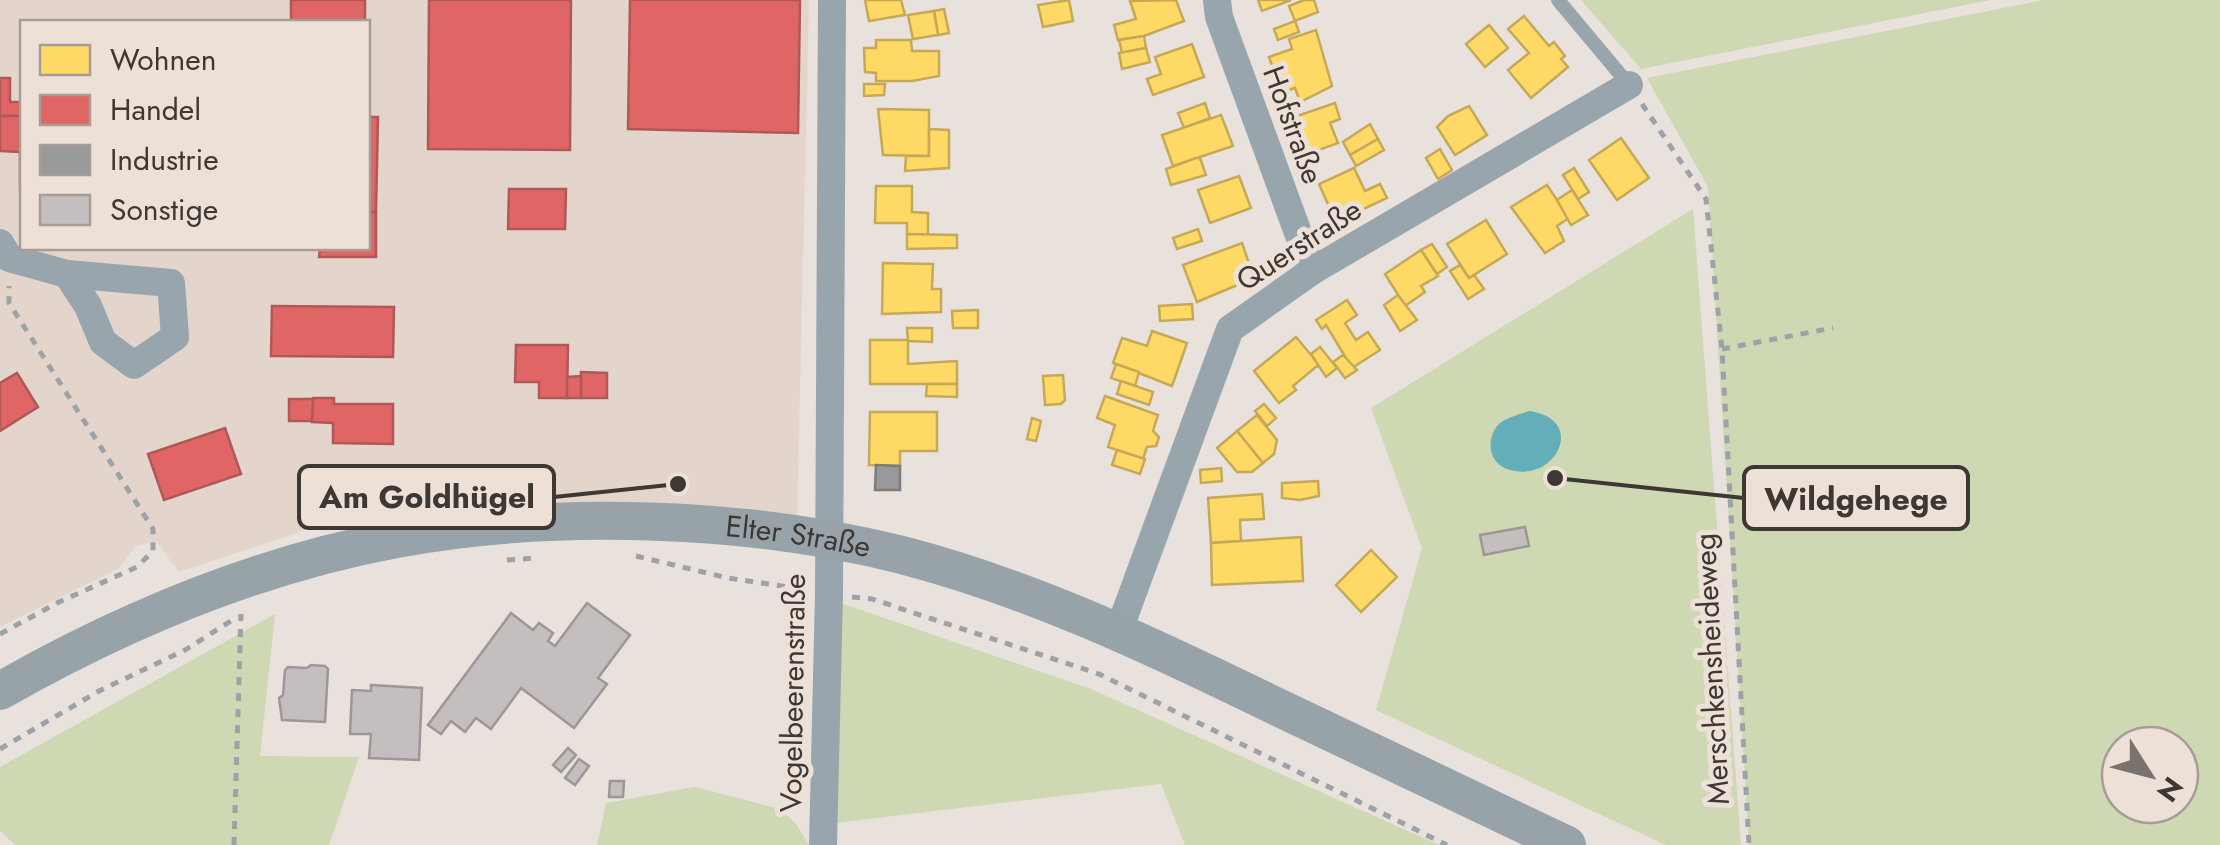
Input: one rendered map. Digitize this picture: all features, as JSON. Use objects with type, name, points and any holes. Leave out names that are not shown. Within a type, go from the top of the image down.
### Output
[{"type":"main road","name":"Elter Straße","points":[[0,691],[60,657],[151,614],[334,554],[397,539],[479,529],[596,522],[684,523],[900,555],[990,582],[1119,630],[1567,845]]},
{"type":"street","name":"Vogelbeerenstraße","points":[[823,845],[829,594],[832,0]]},
{"type":"street","name":"Hofstraße","points":[[1217,0],[1219,17],[1312,271]]},
{"type":"street","name":"Querstraße","points":[[1119,630],[1230,328],[1312,271],[1629,85]]},
{"type":"street","points":[[5,251],[67,274]]},
{"type":"lane","points":[[1558,0],[1629,85]]},
{"type":"path","name":"Merschkensheideweg","points":[[1629,85],[1706,200],[1722,349],[1750,845]]},
{"type":"path","points":[[0,634],[58,602],[138,567],[153,551],[155,541],[153,529],[10,302],[5,251]]},
{"type":"path","points":[[1722,349],[1833,328]]},
{"type":"path","points":[[628,554],[728,578],[872,600],[1099,674],[1448,845]]},
{"type":"path","points":[[506,560],[541,558]]},
{"type":"path","points":[[0,748],[99,690],[185,650],[241,614],[234,845]]},
{"type":"shaded area","points":[[0,0],[809,0],[797,519],[573,509],[324,524],[179,572],[156,541],[136,546],[118,569],[0,627]]},
{"type":"green space","points":[[1581,0],[1990,0],[1641,69]]},
{"type":"green space","points":[[2044,0],[2220,0],[2220,845],[1749,845],[1708,187],[1647,78]]},
{"type":"green space","points":[[1693,209],[1741,845],[1666,845],[1376,710],[1422,548],[1371,408]]},
{"type":"green space","points":[[838,602],[1091,689],[1439,845],[1185,845],[1161,784],[835,823]]},
{"type":"green space","points":[[275,614],[260,756],[359,757],[329,845],[15,845],[0,831],[0,767]]},
{"type":"green space","points":[[695,787],[780,809],[796,824],[809,845],[597,845],[606,803]]},
{"type":"water","points":[[1530,411],[1548,417],[1558,426],[1558,450],[1539,468],[1524,472],[1500,466],[1491,448],[1495,428]]},
{"type":"building: Wohnen","points":[[865,0],[901,0],[905,15],[869,21]]},
{"type":"building: Wohnen","points":[[1069,0],[1073,21],[1043,27],[1038,5]]},
{"type":"building: Wohnen","points":[[1176,0],[1184,21],[1144,36],[1118,40],[1114,25],[1136,19],[1130,1]]},
{"type":"building: Wohnen","points":[[1258,0],[1291,0],[1262,11]]},
{"type":"building: Wohnen","points":[[1314,0],[1318,12],[1295,21],[1289,6]]},
{"type":"building: Wohnen","points":[[944,9],[949,33],[938,35],[934,11]]},
{"type":"building: Wohnen","points":[[934,11],[938,35],[913,39],[908,15]]},
{"type":"building: Wohnen","points":[[1524,16],[1549,46],[1554,42],[1568,67],[1531,98],[1508,70],[1529,53],[1508,29]]},
{"type":"building: Wohnen","points":[[1295,21],[1299,32],[1278,40],[1274,29]]},
{"type":"building: Wohnen","points":[[1489,25],[1508,48],[1485,67],[1466,44]]},
{"type":"building: Wohnen","points":[[1316,30],[1332,86],[1300,102],[1295,88],[1282,93],[1269,57],[1292,49],[1289,39]]},
{"type":"building: Wohnen","points":[[1144,36],[1146,48],[1122,53],[1119,40]]},
{"type":"building: Wohnen","points":[[876,40],[911,40],[912,51],[939,51],[939,76],[876,81],[876,73],[865,72],[864,48],[876,48]]},
{"type":"building: Wohnen","points":[[1192,44],[1204,77],[1153,95],[1147,79],[1161,74],[1155,57]]},
{"type":"building: Wohnen","points":[[1146,48],[1150,62],[1122,69],[1119,53]]},
{"type":"building: Wohnen","points":[[864,84],[885,84],[884,95],[864,96]]},
{"type":"building: Wohnen","points":[[1205,103],[1210,118],[1184,128],[1178,113]]},
{"type":"building: Wohnen","points":[[1335,103],[1340,119],[1330,123],[1338,143],[1305,155],[1291,118]]},
{"type":"building: Wohnen","points":[[1469,106],[1487,135],[1455,155],[1437,127],[1448,116]]},
{"type":"building: Wohnen","points":[[878,109],[929,110],[929,156],[883,155]]},
{"type":"building: Wohnen","points":[[1221,115],[1233,146],[1173,166],[1162,135]]},
{"type":"building: Wohnen","points":[[1370,124],[1378,139],[1350,155],[1343,142]]},
{"type":"building: Wohnen","points":[[929,129],[949,130],[949,168],[905,171],[906,156],[929,156]]},
{"type":"building: Wohnen","points":[[1621,138],[1649,178],[1617,200],[1589,160]]},
{"type":"building: Wohnen","points":[[1378,139],[1384,150],[1356,166],[1350,155]]},
{"type":"building: Wohnen","points":[[1440,149],[1452,170],[1438,179],[1426,158]]},
{"type":"building: Wohnen","points":[[1200,158],[1206,175],[1171,185],[1166,169]]},
{"type":"building: Wohnen","points":[[1354,168],[1365,191],[1380,184],[1387,198],[1336,222],[1319,184]]},
{"type":"building: Wohnen","points":[[1574,168],[1589,192],[1578,199],[1563,175]]},
{"type":"building: Wohnen","points":[[1239,176],[1251,208],[1210,223],[1198,190]]},
{"type":"building: Wohnen","points":[[1547,185],[1569,218],[1557,226],[1564,241],[1545,253],[1511,207]]},
{"type":"building: Wohnen","points":[[876,186],[912,186],[912,212],[928,213],[928,235],[907,234],[907,223],[875,223]]},
{"type":"building: Wohnen","points":[[1572,190],[1588,215],[1571,225],[1557,200]]},
{"type":"building: Wohnen","points":[[1486,220],[1507,254],[1469,278],[1447,244]]},
{"type":"building: Wohnen","points":[[1198,229],[1202,241],[1177,249],[1173,238]]},
{"type":"building: Wohnen","points":[[907,234],[957,235],[957,248],[907,249]]},
{"type":"building: Wohnen","points":[[1242,243],[1254,278],[1197,302],[1183,265]]},
{"type":"building: Wohnen","points":[[1432,244],[1447,267],[1437,274],[1421,250]]},
{"type":"building: Wohnen","points":[[1421,250],[1438,276],[1421,286],[1425,292],[1405,306],[1385,274]]},
{"type":"building: Wohnen","points":[[883,263],[933,264],[932,289],[941,289],[941,312],[882,314]]},
{"type":"building: Wohnen","points":[[1460,265],[1484,289],[1468,299],[1450,271]]},
{"type":"building: Wohnen","points":[[1398,295],[1417,320],[1400,331],[1384,305]]},
{"type":"building: Wohnen","points":[[1347,300],[1357,315],[1345,323],[1356,340],[1368,332],[1380,350],[1352,368],[1326,325],[1322,329],[1316,320]]},
{"type":"building: Wohnen","points":[[1192,304],[1193,319],[1160,321],[1159,306]]},
{"type":"building: Wohnen","points":[[978,310],[978,328],[953,328],[952,311]]},
{"type":"building: Wohnen","points":[[907,328],[932,328],[932,342],[908,341]]},
{"type":"building: Wohnen","points":[[1152,331],[1187,343],[1172,386],[1113,363],[1122,338],[1147,346]]},
{"type":"building: Wohnen","points":[[1296,337],[1322,368],[1317,366],[1279,403],[1254,371]]},
{"type":"building: Wohnen","points":[[870,340],[908,340],[908,364],[957,361],[957,384],[870,384]]},
{"type":"building: Wohnen","points":[[1320,347],[1337,368],[1326,377],[1311,354]]},
{"type":"building: Wohnen","points":[[1343,355],[1357,370],[1345,378],[1333,362]]},
{"type":"building: Wohnen","points":[[1116,364],[1139,372],[1135,386],[1111,378]]},
{"type":"building: Wohnen","points":[[1063,375],[1065,400],[1045,405],[1043,376]]},
{"type":"building: Wohnen","points":[[1121,381],[1153,392],[1149,405],[1117,394]]},
{"type":"building: Wohnen","points":[[927,384],[957,384],[957,397],[926,396]]},
{"type":"building: Wohnen","points":[[1105,396],[1158,415],[1153,431],[1159,437],[1156,446],[1147,447],[1143,459],[1108,447],[1115,425],[1097,418]]},
{"type":"building: Wohnen","points":[[1264,404],[1276,418],[1267,426],[1255,411]]},
{"type":"building: Wohnen","points":[[870,412],[937,412],[937,451],[900,451],[900,466],[869,465]]},
{"type":"building: Wohnen","points":[[1257,415],[1277,440],[1274,454],[1263,463],[1237,431]]},
{"type":"building: Wohnen","points":[[1032,418],[1041,421],[1036,441],[1027,439]]},
{"type":"building: Wohnen","points":[[1237,431],[1263,463],[1252,472],[1237,472],[1217,448]]},
{"type":"building: Wohnen","points":[[1117,450],[1145,459],[1140,474],[1112,465]]},
{"type":"building: Wohnen","points":[[1221,468],[1222,481],[1201,483],[1200,470]]},
{"type":"building: Wohnen","points":[[1318,481],[1319,496],[1282,498],[1282,483]]},
{"type":"building: Wohnen","points":[[1262,494],[1264,519],[1240,520],[1241,541],[1211,543],[1208,498]]},
{"type":"building: Wohnen","points":[[1301,537],[1303,581],[1212,585],[1211,543]]},
{"type":"building: Wohnen","points":[[1371,550],[1397,577],[1361,612],[1336,585]]},
{"type":"building: Handel","points":[[291,0],[365,0],[365,20],[291,20]]},
{"type":"building: Handel","points":[[429,0],[571,0],[570,150],[428,149]]},
{"type":"building: Handel","points":[[630,0],[800,0],[798,133],[628,129]]},
{"type":"building: Handel","points":[[0,78],[10,78],[10,102],[20,102],[20,116],[0,116]]},
{"type":"building: Handel","points":[[0,116],[20,116],[20,152],[0,151]]},
{"type":"building: Handel","points":[[370,117],[378,117],[376,212],[370,212]]},
{"type":"building: Handel","points":[[509,189],[566,189],[565,229],[508,229]]},
{"type":"building: Handel","points":[[370,212],[376,212],[376,257],[319,257],[320,250],[370,250]]},
{"type":"building: Handel","points":[[272,306],[394,307],[393,357],[271,356]]},
{"type":"building: Handel","points":[[516,345],[568,345],[567,398],[539,398],[539,382],[515,382]]},
{"type":"building: Handel","points":[[581,372],[607,373],[607,398],[581,398]]},
{"type":"building: Handel","points":[[17,373],[38,407],[0,431],[0,383]]},
{"type":"building: Handel","points":[[581,376],[581,398],[567,398],[567,377]]},
{"type":"building: Handel","points":[[313,398],[334,398],[334,404],[393,404],[393,444],[333,443],[333,423],[312,422]]},
{"type":"building: Handel","points":[[289,399],[313,399],[312,421],[289,421]]},
{"type":"building: Handel","points":[[225,428],[241,474],[164,500],[148,454]]},
{"type":"building: Industrie","points":[[876,465],[900,466],[900,490],[875,490]]},
{"type":"building: Sonstige","points":[[1525,527],[1529,546],[1484,555],[1480,535]]},
{"type":"building: Sonstige","points":[[587,603],[630,635],[598,678],[607,684],[574,728],[521,688],[491,729],[476,718],[465,732],[451,721],[441,734],[428,725],[511,613],[533,630],[539,623],[553,633],[548,641],[555,646]]},
{"type":"building: Sonstige","points":[[311,665],[328,669],[325,722],[282,720],[279,698],[283,695],[285,670]]},
{"type":"building: Sonstige","points":[[371,685],[422,688],[419,760],[369,758],[371,734],[350,734],[352,690],[371,691]]},
{"type":"building: Sonstige","points":[[568,748],[576,755],[561,772],[553,765]]},
{"type":"building: Sonstige","points":[[579,759],[589,766],[575,785],[565,778]]},
{"type":"building: Sonstige","points":[[610,781],[624,781],[623,797],[609,797]]},
{"type":"place","name":"Wildgehege","points":[[1555,478]]},
{"type":"place","name":"Am Goldhügel","points":[[678,484]]}]
